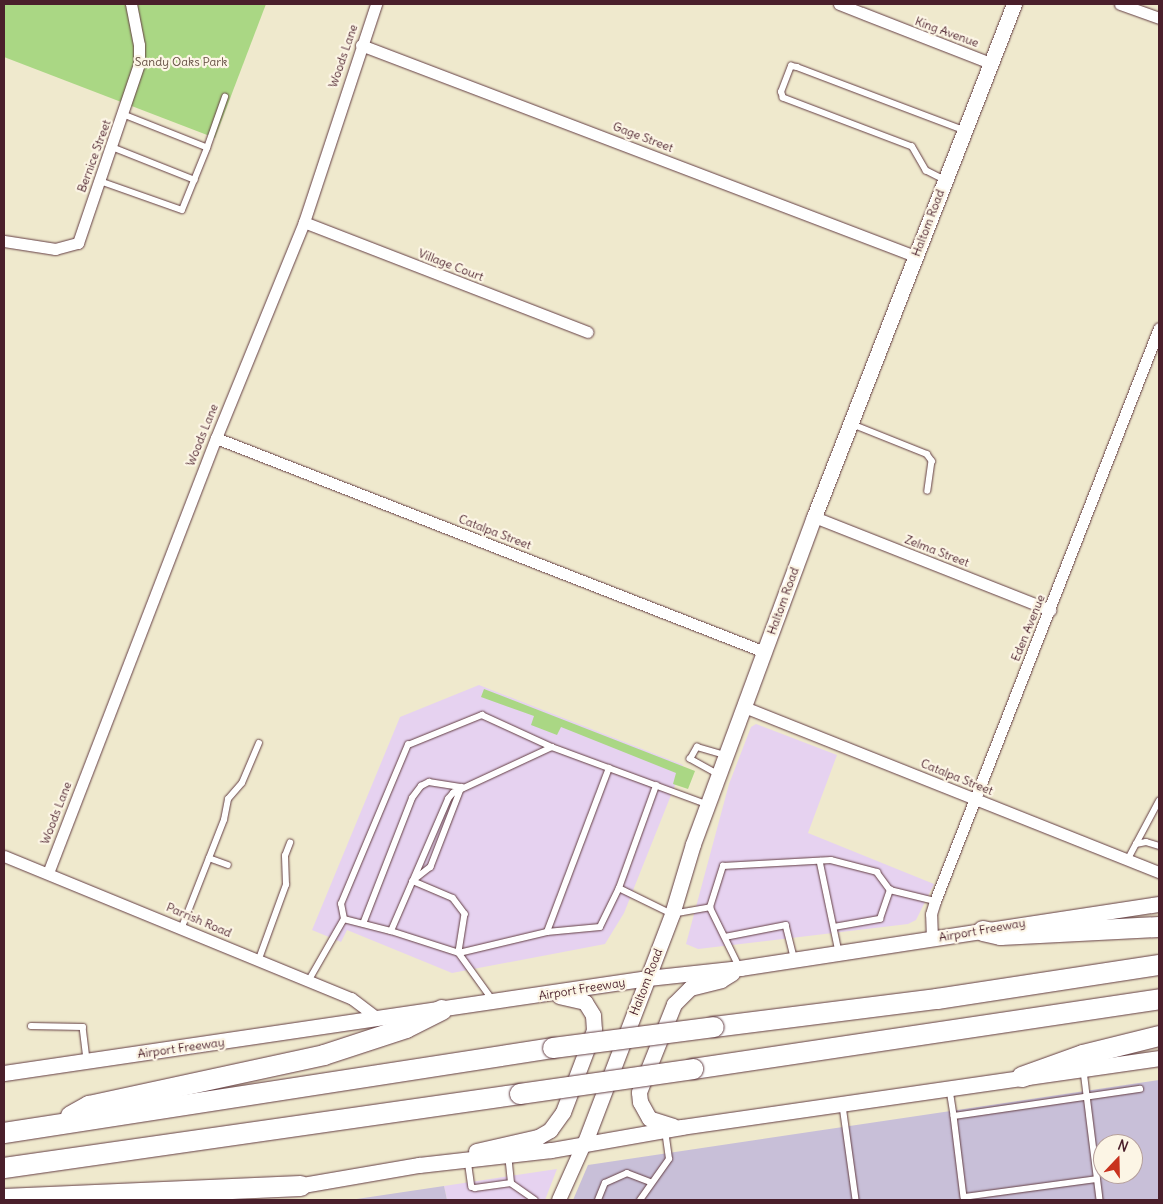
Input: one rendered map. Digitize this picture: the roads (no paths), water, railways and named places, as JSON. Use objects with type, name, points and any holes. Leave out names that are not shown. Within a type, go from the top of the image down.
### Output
[{"type":"highway","points":[[983,931],[1001,935],[1159,927]]},
{"type":"highway","points":[[4,1133],[553,1048],[937,999],[1159,965]]},
{"type":"highway","points":[[4,1168],[693,1069],[1159,999]]},
{"type":"highway","points":[[49,1126],[90,1106],[324,1055],[406,1028],[442,1010]]},
{"type":"highway","points":[[1022,1078],[1083,1055],[1159,1036]]},
{"type":"highway","points":[[4,1198],[301,1186]]},
{"type":"main road","name":"Haltom Road","points":[[585,1142],[672,914],[708,805],[814,517],[1014,4]]},
{"type":"main road","name":"Airport Freeway","points":[[4,1073],[442,1010],[648,978],[795,960],[1159,904]]},
{"type":"main road","points":[[681,1127],[665,1125],[649,1118],[640,1102],[639,1092],[674,1004],[682,994],[700,984],[721,980],[740,968]]},
{"type":"main road","points":[[196,1200],[301,1186],[419,1165],[538,1137],[550,1130],[563,1112],[594,1030],[594,1022],[590,1007],[585,1002],[571,997],[541,995]]},
{"type":"main road","points":[[419,1165],[508,1155],[681,1127],[843,1106],[950,1088],[1159,1058]]},
{"type":"street","name":"Bernice Street","points":[[4,241],[54,250],[78,243],[124,115],[139,64],[139,46],[130,4]]},
{"type":"street","name":"Woods Lane","points":[[48,874],[216,438],[304,222],[376,4]]},
{"type":"street","name":"King Avenue","points":[[839,4],[990,63]]},
{"type":"street","points":[[1120,4],[1159,18]]},
{"type":"street","name":"Gage Street","points":[[361,45],[915,256]]},
{"type":"street","name":"Village Court","points":[[304,222],[587,332]]},
{"type":"street","name":"Eden Avenue","points":[[932,939],[931,914],[935,901],[1159,328]]},
{"type":"street","name":"Catalpa Street","points":[[216,438],[764,652]]},
{"type":"street","name":"Zelma Street","points":[[814,517],[1050,610]]},
{"type":"street","name":"Catalpa Street","points":[[744,707],[1159,872]]},
{"type":"street","name":"Parrish Road","points":[[4,856],[182,927],[351,998],[379,1019]]},
{"type":"street","name":"Haltom Road","points":[[559,1200],[585,1142]]},
{"type":"lane","points":[[944,180],[926,171],[912,147],[783,98],[781,92],[791,66],[964,130]]},
{"type":"lane","points":[[100,182],[182,210],[225,97]]},
{"type":"lane","points":[[124,115],[207,148]]},
{"type":"lane","points":[[112,146],[195,180]]},
{"type":"lane","points":[[850,424],[926,454],[932,461],[928,491]]},
{"type":"lane","points":[[309,980],[344,919],[341,904],[408,745],[482,715],[552,747],[708,805]]},
{"type":"lane","points":[[182,927],[209,858],[228,800],[242,784],[259,743]]},
{"type":"lane","points":[[391,932],[448,799],[462,787],[552,747]]},
{"type":"lane","points":[[719,775],[690,759],[697,747],[726,756]]},
{"type":"lane","points":[[547,932],[610,768]]},
{"type":"lane","points":[[363,924],[412,798],[421,786],[429,782],[462,787]]},
{"type":"lane","points":[[344,919],[459,953],[547,932],[600,927],[619,888],[656,786]]},
{"type":"lane","points":[[413,881],[431,867],[462,787]]},
{"type":"lane","points":[[1128,859],[1159,801]]},
{"type":"lane","points":[[1136,844],[1146,842],[1159,846]]},
{"type":"lane","points":[[259,959],[286,885],[285,856],[290,843]]},
{"type":"lane","points":[[209,858],[228,865]]},
{"type":"lane","points":[[740,968],[710,907],[723,866],[831,860],[877,872],[890,890],[935,901]]},
{"type":"lane","points":[[820,861],[839,953]]},
{"type":"lane","points":[[413,881],[453,898],[465,914],[459,953],[494,1002]]},
{"type":"lane","points":[[619,888],[672,914],[710,907]]},
{"type":"lane","points":[[834,927],[880,918],[890,890]]},
{"type":"lane","points":[[725,937],[786,925],[795,960]]},
{"type":"lane","points":[[31,1026],[83,1027],[87,1061]]},
{"type":"lane","points":[[1084,1068],[1093,1146]]},
{"type":"lane","points":[[950,1088],[964,1199],[1093,1180]]},
{"type":"lane","points":[[954,1116],[1140,1089]]},
{"type":"lane","points":[[843,1106],[856,1200]]},
{"type":"lane","points":[[640,1200],[669,1159],[665,1130]]},
{"type":"lane","points":[[508,1155],[511,1183]]},
{"type":"lane","points":[[468,1160],[472,1187],[511,1183],[535,1200]]},
{"type":"lane","points":[[598,1200],[605,1184],[627,1173],[651,1182]]},
{"type":"lane","points":[[1098,1184],[1100,1200]]},
{"type":"park label","name":"Sandy Oaks Park","points":[[181,62]]}]
